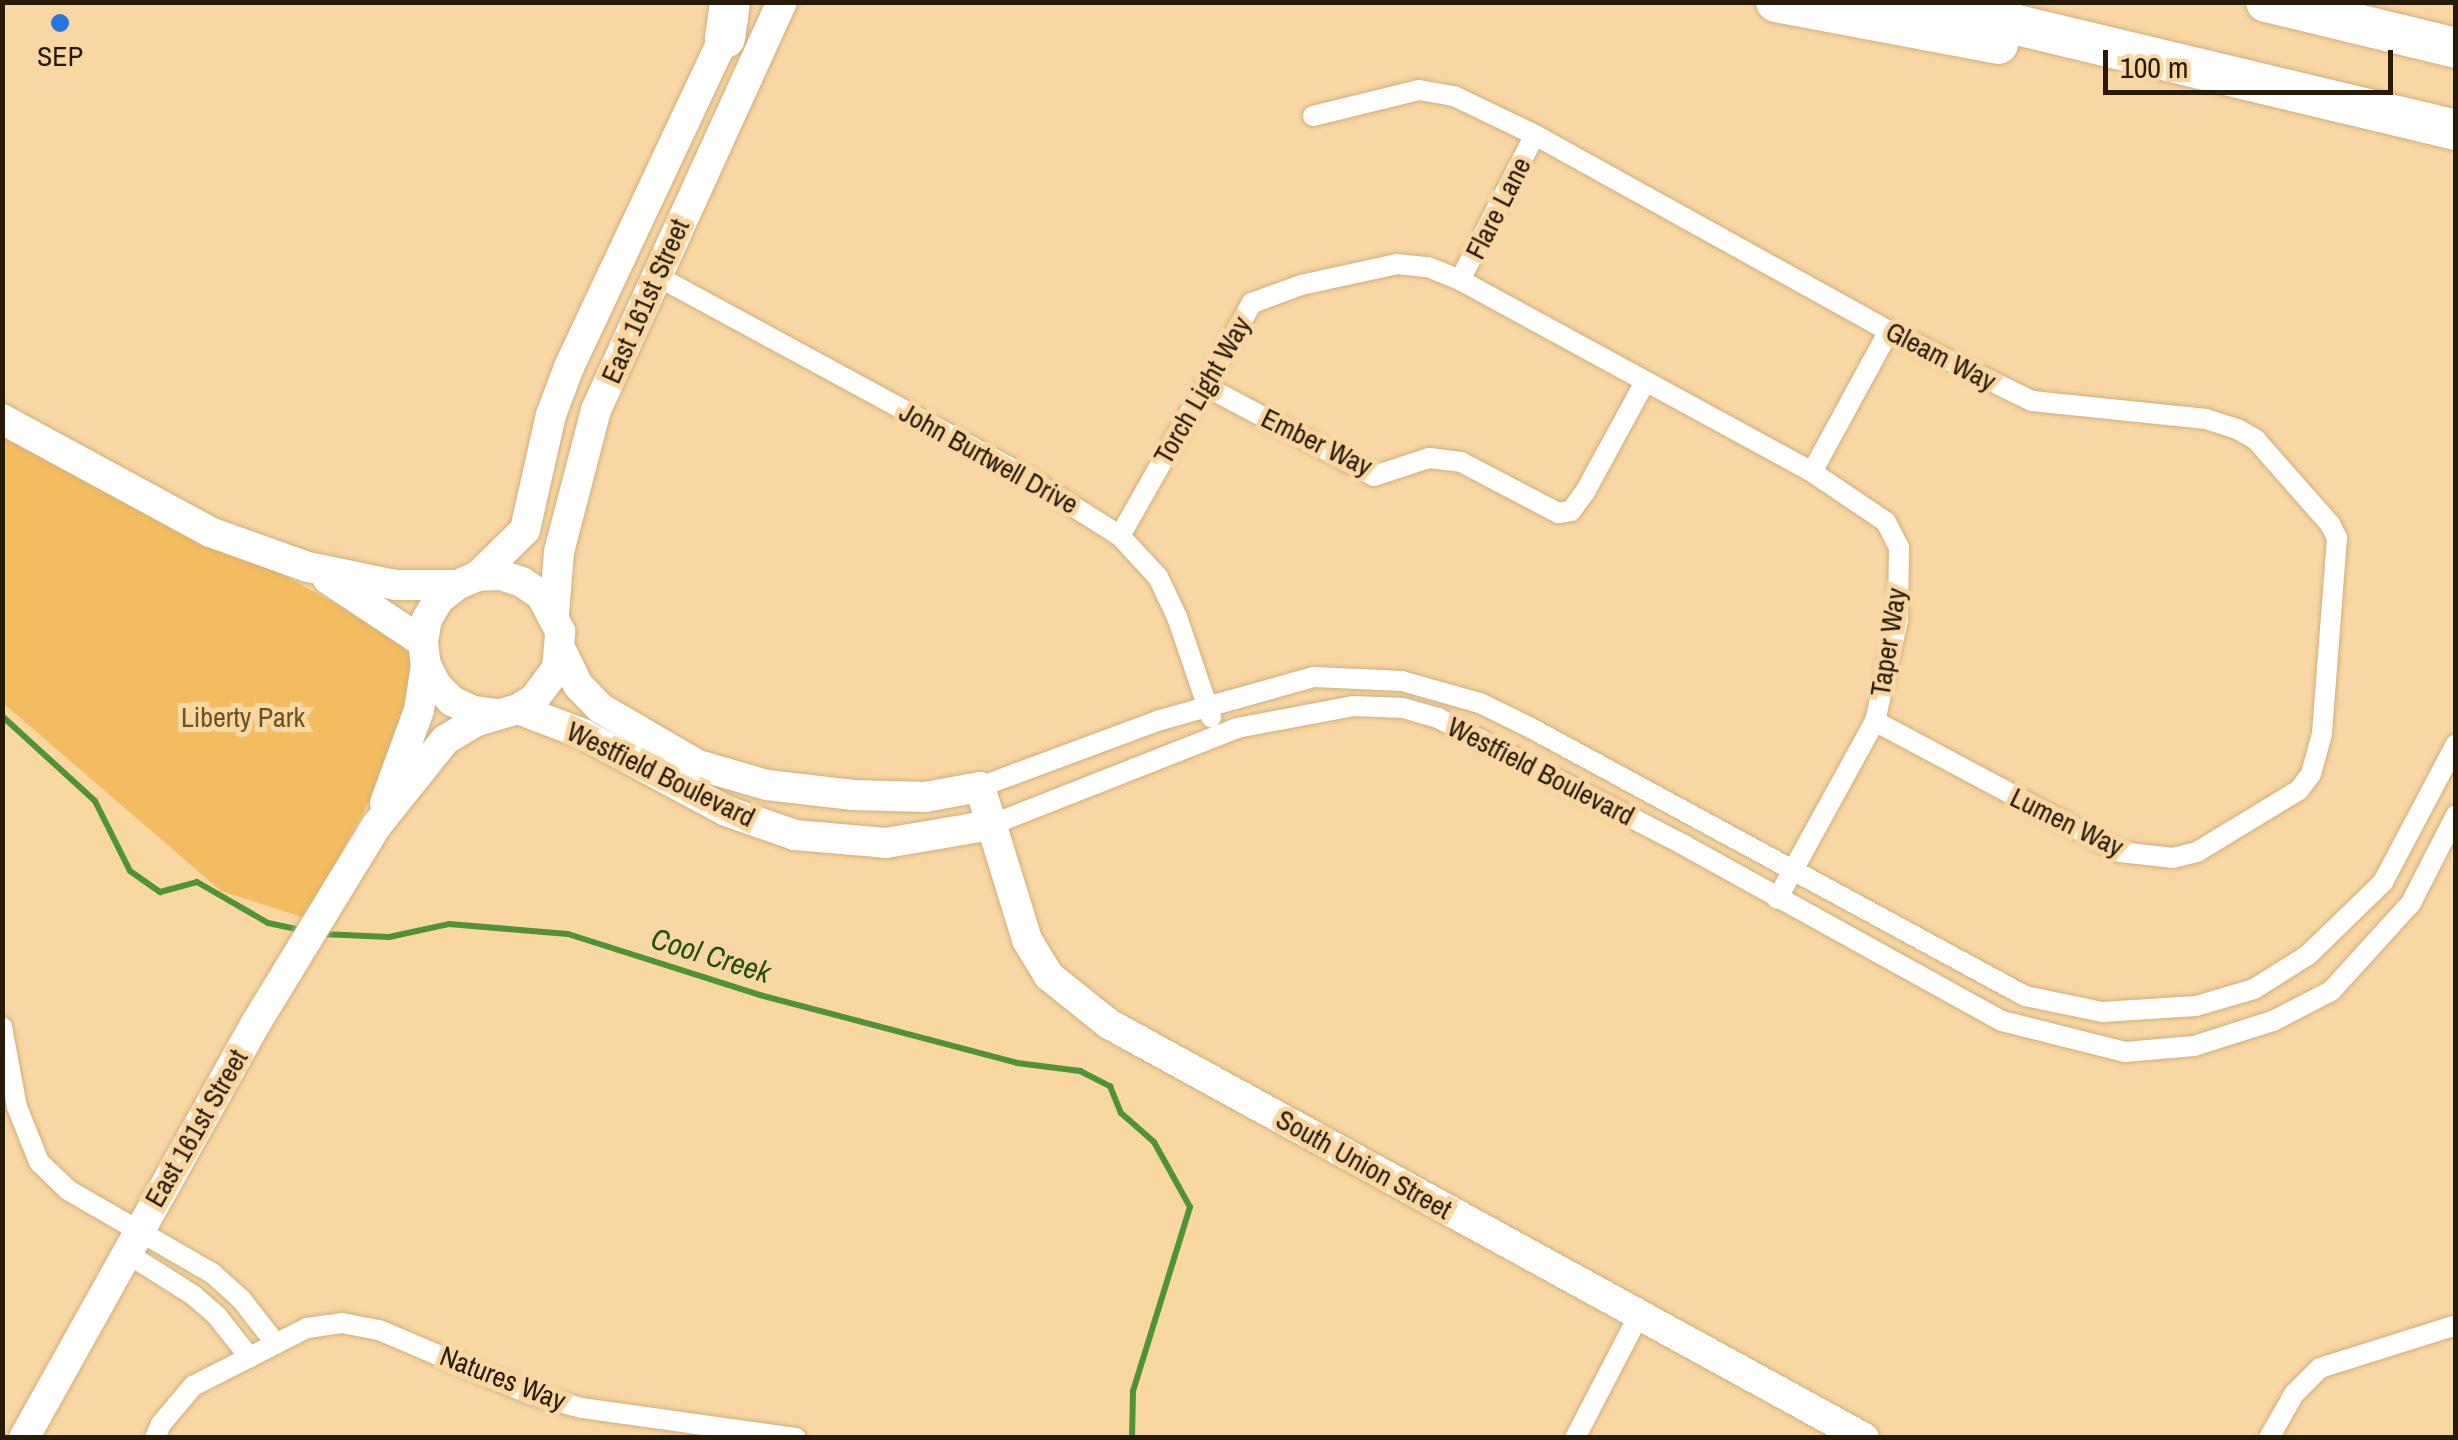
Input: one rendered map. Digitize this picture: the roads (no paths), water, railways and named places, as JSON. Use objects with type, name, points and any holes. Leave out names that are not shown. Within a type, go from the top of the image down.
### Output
[{"type":"highway","points":[[1776,2],[1942,37],[2278,88]]},
{"type":"highway","points":[[1920,2],[2456,130]]},
{"type":"highway","points":[[2266,2],[2451,47]]},
{"type":"highway","points":[[2300,2],[2451,47]]},
{"type":"street","name":"East 161st Street","points":[[554,614],[559,552],[583,449],[782,2]]},
{"type":"street","name":"East 161st Street","points":[[467,580],[525,530],[552,414],[569,367],[732,14]]},
{"type":"street","name":"Gleam Way","points":[[1313,116],[1419,90],[1454,96],[1535,136],[1889,330],[2032,401],[2206,419],[2256,440],[2330,524],[2337,538],[2322,734],[2311,774]]},
{"type":"street","name":"Flare Lane","points":[[1460,280],[1535,136]]},
{"type":"street","name":"Torch Light Way","points":[[1120,536],[1252,303],[1301,285],[1397,264],[1428,266],[1645,382]]},
{"type":"street","name":"John Burtwell Drive","points":[[657,276],[1022,474],[1120,536],[1158,578],[1177,617],[1216,736]]},
{"type":"street","points":[[1812,472],[1889,330]]},
{"type":"street","name":"Ember Way","points":[[1205,386],[1374,476],[1428,458],[1462,462],[1558,514],[1571,510],[1585,492],[1645,382]]},
{"type":"street","name":"Taper Way","points":[[1645,382],[1812,472],[1886,522],[1900,548],[1898,620],[1874,721],[1778,899]]},
{"type":"street","points":[[2,419],[210,532],[308,567],[396,584],[501,576],[522,582],[541,595],[554,614],[561,650],[548,686],[507,711],[473,712],[452,702],[436,685],[424,653],[427,619],[440,600],[467,580]]},
{"type":"street","points":[[308,567],[424,653]]},
{"type":"street","name":"Westfield Boulevard","points":[[561,650],[578,685],[600,708],[698,764],[767,785],[853,795],[925,797],[980,786],[1208,707],[1314,677],[1402,681],[1480,704],[1513,719],[2025,996],[2102,1012],[2196,1006],[2254,988],[2308,955],[2383,882],[2456,744]]},
{"type":"street","name":"East 161st Street","points":[[377,825],[419,710],[424,653]]},
{"type":"street","name":"Westfield Boulevard","points":[[507,711],[583,734],[726,811],[795,835],[886,843],[991,826],[1237,728],[1353,706],[1403,708],[1438,718],[1684,845],[2002,1021],[2125,1052],[2194,1046],[2273,1021],[2331,992],[2411,903],[2456,814]]},
{"type":"street","name":"East 161st Street","points":[[24,1438],[302,944],[377,825],[444,740],[507,711]]},
{"type":"street","name":"Lumen Way","points":[[1874,721],[2093,840],[2147,857],[2196,852],[2287,799],[2311,774]]},
{"type":"street","name":"South Union Street","points":[[980,786],[1027,940],[1049,976],[1095,1014],[1864,1438]]},
{"type":"street","points":[[2,1027],[16,1107],[39,1162],[217,1316],[250,1358]]},
{"type":"street","points":[[131,1242],[212,1274],[242,1299],[276,1344]]},
{"type":"street","points":[[1575,1438],[1638,1315]]},
{"type":"street","name":"Natures Way","points":[[155,1438],[161,1424],[193,1386],[308,1328],[342,1323],[379,1330],[530,1394],[582,1408],[796,1438]]},
{"type":"street","points":[[2269,1438],[2294,1394],[2320,1368],[2456,1325]]},
{"type":"waterway","name":"Cool Creek","points":[[2,716],[95,801],[130,871],[160,892],[197,882],[268,923],[300,930]]},
{"type":"waterway","name":"Cool Creek","points":[[322,934],[389,937],[449,924],[568,934],[760,995],[1017,1063],[1080,1071],[1110,1086],[1121,1113],[1154,1142],[1190,1207],[1133,1391],[1132,1438]]},
{"type":"place","name":"SEP","points":[[60,23]]},
{"type":"park label","name":"Liberty Park","points":[[243,717]]}]
